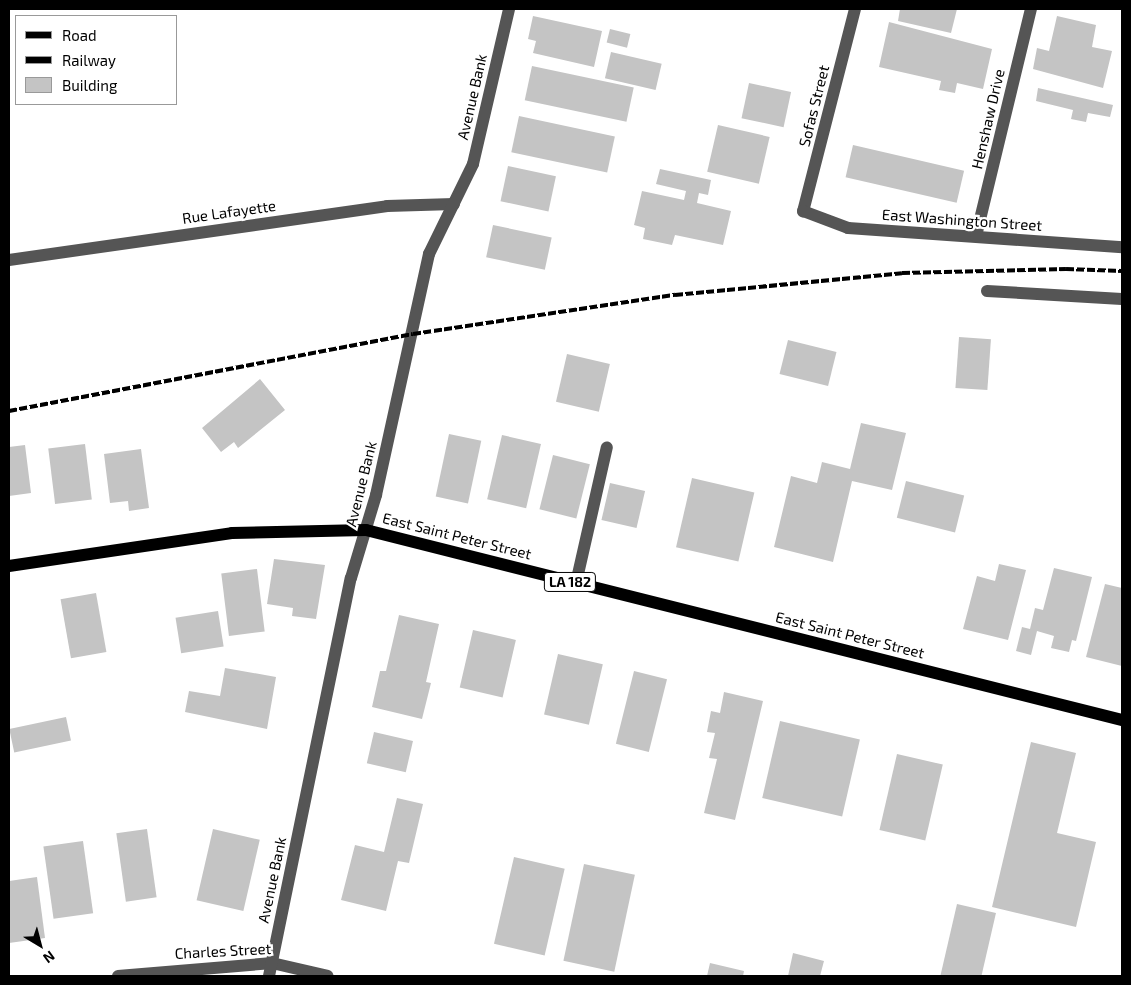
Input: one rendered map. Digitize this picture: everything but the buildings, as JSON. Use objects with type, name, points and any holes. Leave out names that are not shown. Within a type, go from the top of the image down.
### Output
[{"type":"main road","name":"East Saint Peter Street","points":[[9,566],[232,533],[366,530],[1122,720]]},
{"type":"street","name":"Avenue Bank","points":[[269,976],[351,578],[366,530],[429,254],[473,164],[509,9]]},
{"type":"street","name":"Sofas Street","points":[[803,211],[855,9]]},
{"type":"street","name":"Henshaw Drive","points":[[976,236],[1030,9]]},
{"type":"street","name":"Rue Lafayette","points":[[9,260],[387,206],[454,204]]},
{"type":"street","name":"East Washington Street","points":[[803,211],[848,228],[1122,247]]},
{"type":"street","points":[[987,291],[1122,299]]},
{"type":"street","points":[[576,583],[607,446]]},
{"type":"street","name":"Charles Street","points":[[118,976],[272,963],[328,976]]},
{"type":"railway","points":[[9,411],[413,334],[675,295],[902,273],[1066,269],[1122,271]]}]
